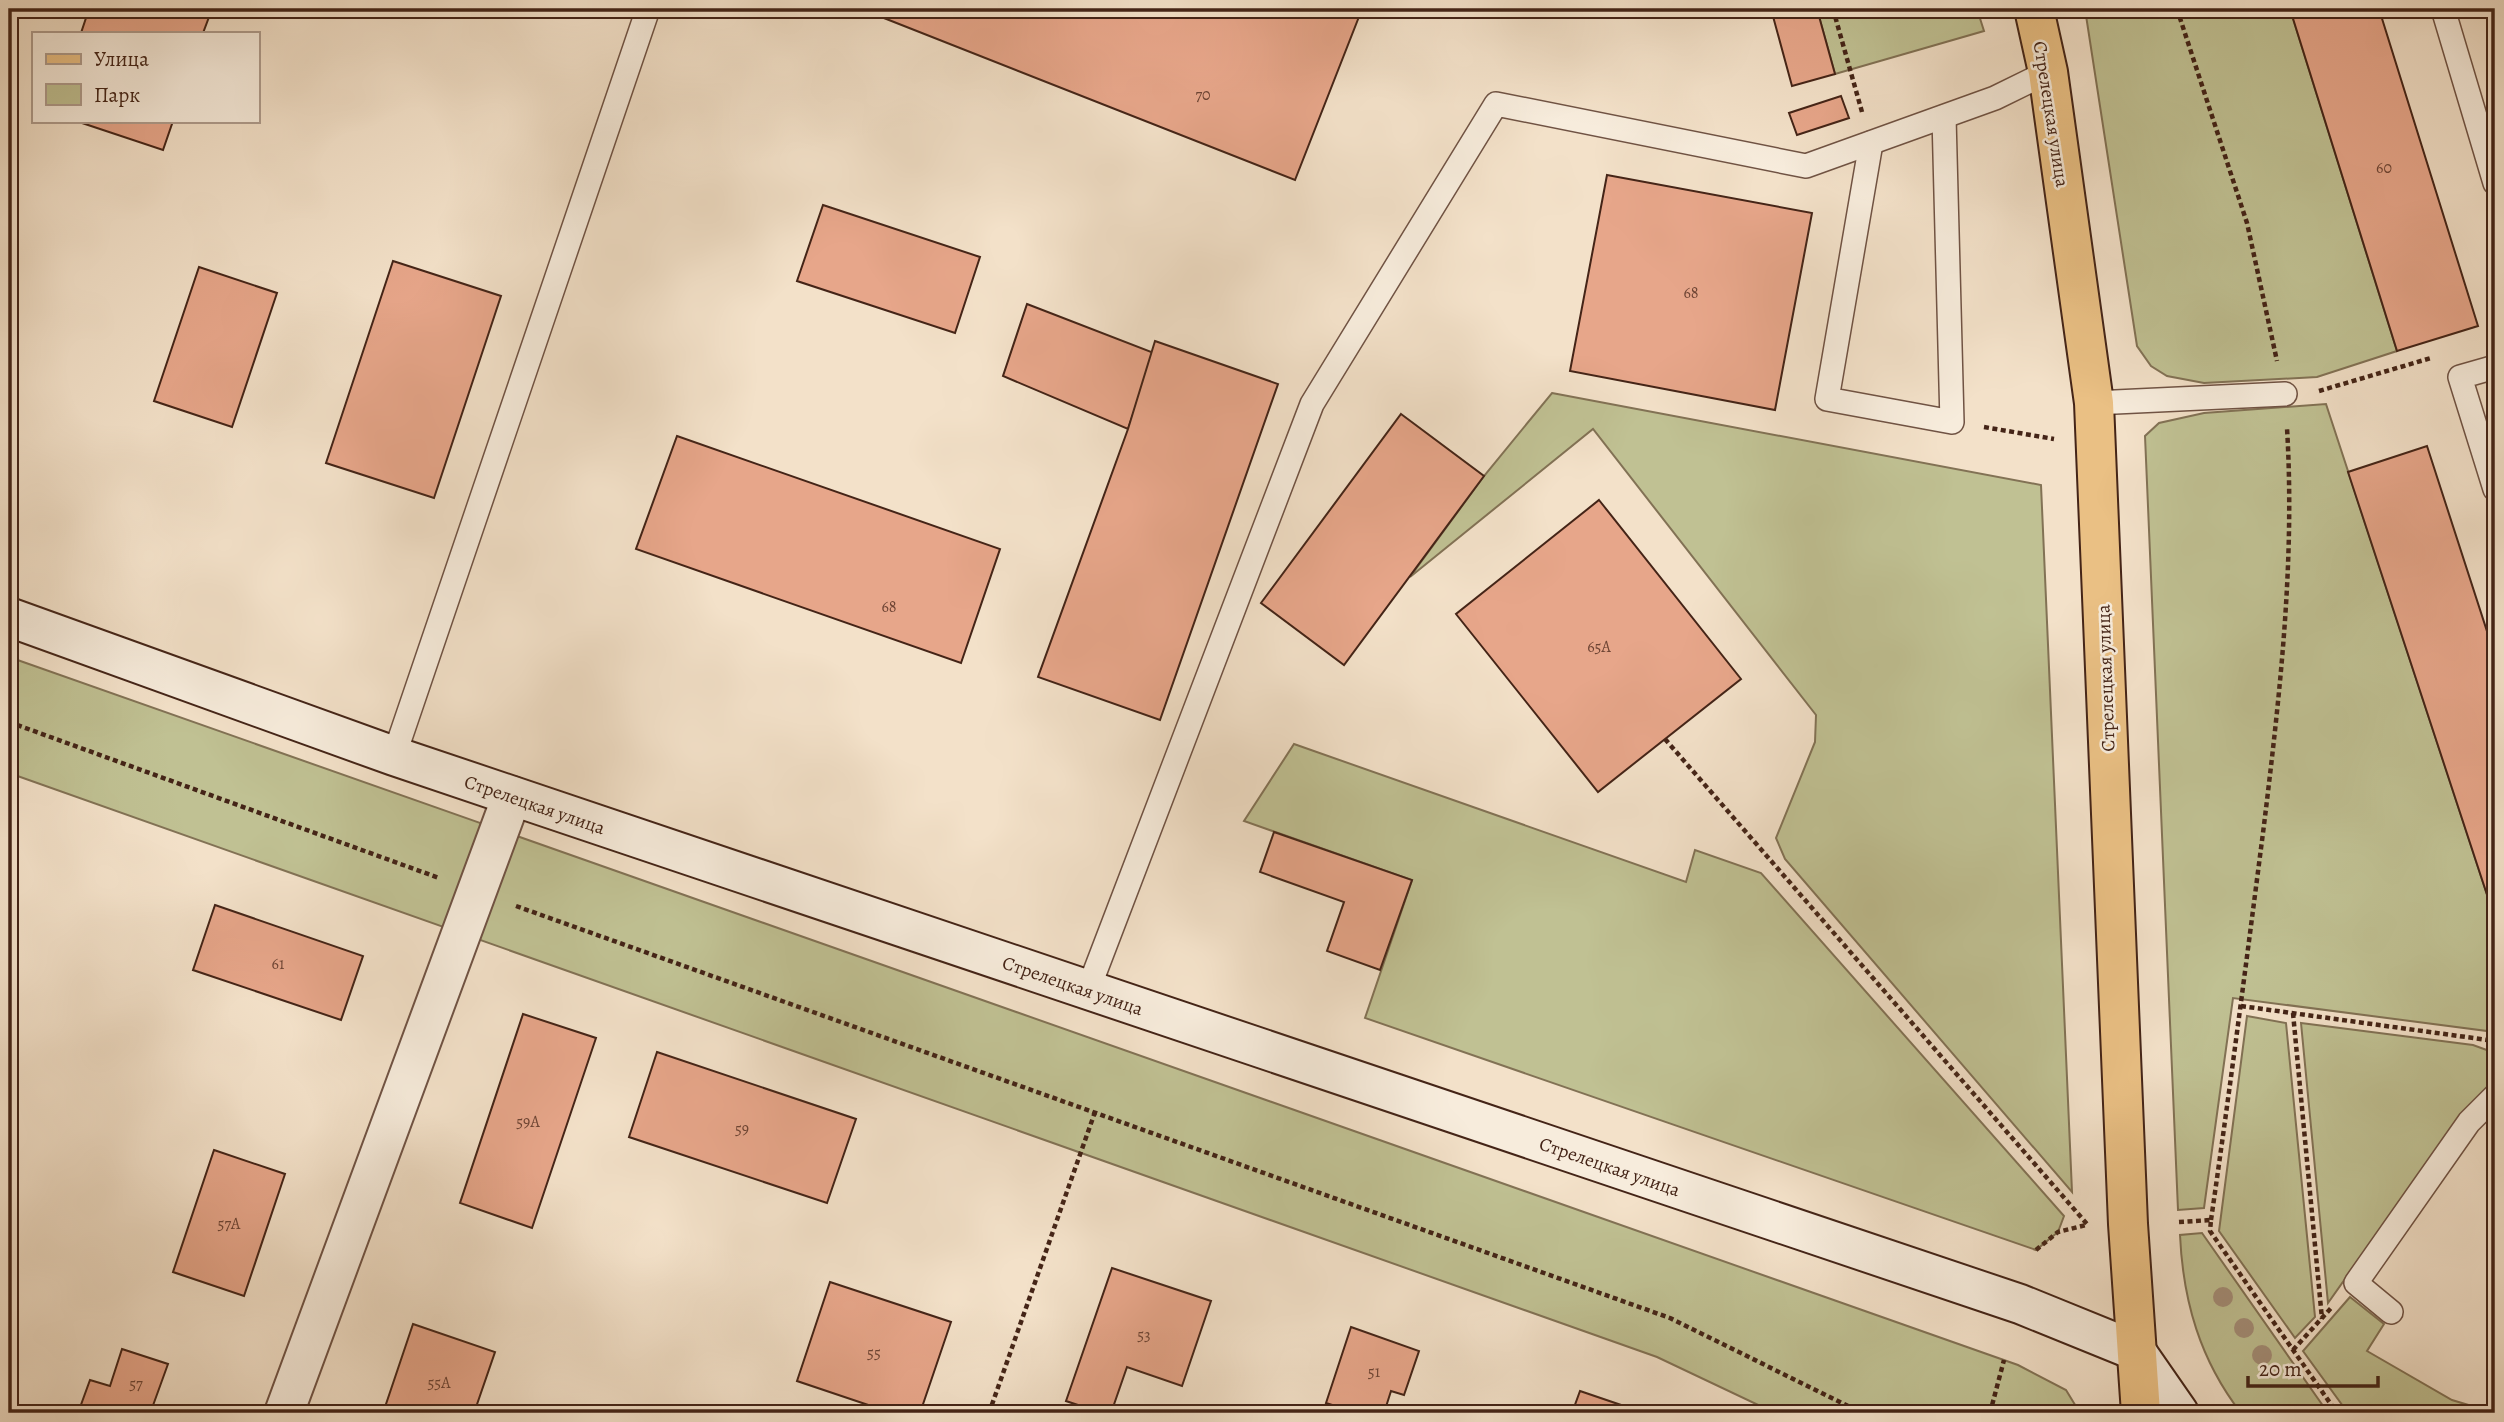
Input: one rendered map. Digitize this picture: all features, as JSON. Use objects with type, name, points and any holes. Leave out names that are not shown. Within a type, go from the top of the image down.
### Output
[{"type":"main road","name":"Стрелецкая улица","points":[[9,617],[394,756],[2020,1304],[2137,1351],[2128,1224],[2094,403],[2048,72],[2034,9]]},
{"type":"main road","points":[[284,1413],[479,892],[512,796]]},
{"type":"main road","points":[[2137,1351],[2141,1413]]},
{"type":"main road","points":[[2137,1351],[2179,1413]]},
{"type":"lane","points":[[394,756],[648,9]]},
{"type":"lane","points":[[2444,9],[2488,135],[2495,183]]},
{"type":"lane","points":[[1088,990],[1312,404],[1496,104],[1807,166],[1995,98],[2048,72]]},
{"type":"lane","points":[[1871,143],[1827,399],[1952,422],[1944,117]]},
{"type":"lane","points":[[2495,367],[2460,377],[2495,489]]},
{"type":"lane","points":[[2094,403],[2285,394]]},
{"type":"lane","points":[[2391,1312],[2356,1283],[2469,1122],[2495,1096]]},
{"type":"path","points":[[1833,9],[1871,143]]},
{"type":"path","points":[[2177,9],[2248,223],[2285,394],[2290,484],[2284,659],[2210,1231],[2337,1413]]},
{"type":"path","points":[[2285,394],[2322,391],[2439,355]]},
{"type":"path","points":[[9,722],[1670,1318],[1863,1413]]},
{"type":"path","points":[[1665,739],[2087,1224],[2058,1232],[2036,1250]]},
{"type":"path","points":[[2241,1006],[2495,1041]]},
{"type":"path","points":[[2292,1013],[2322,1319]]},
{"type":"path","points":[[989,1413],[1095,1112]]},
{"type":"path","points":[[2179,1222],[2211,1220]]},
{"type":"path","points":[[2293,1350],[2313,1329]]},
{"type":"path","points":[[1990,1413],[2004,1360]]},
{"type":"green space","points":[[1817,9],[1977,9],[1984,31],[1835,74]]},
{"type":"green space","points":[[2085,9],[2290,9],[2397,351],[2317,377],[2204,383],[2167,376],[2151,366],[2137,346]]},
{"type":"green space","points":[[1552,393],[2041,485],[2072,1192],[1785,859],[1776,838],[1815,742],[1816,715],[1593,429],[1410,577],[1484,476]]},
{"type":"green space","points":[[2326,404],[2495,919],[2495,1032],[2233,998],[2204,1208],[2178,1210],[2145,436],[2159,423],[2204,413]]},
{"type":"green space","points":[[9,657],[2018,1365],[2066,1390],[2080,1413],[1775,1413],[1657,1357],[9,773]]},
{"type":"green space","points":[[1294,744],[1686,882],[1695,850],[1761,873],[2064,1216],[2058,1232],[2036,1250],[1365,1018],[1412,880],[1244,821]]},
{"type":"green space","points":[[2247,1016],[2286,1023],[2315,1317],[2295,1338],[2219,1231]]},
{"type":"green space","points":[[2301,1023],[2473,1045],[2495,1053],[2495,1081],[2461,1115],[2328,1303]]},
{"type":"green space","points":[[2202,1233],[2328,1413],[2241,1413],[2227,1393],[2204,1351],[2185,1283],[2180,1235]]},
{"type":"green space","points":[[2350,1297],[2384,1324],[2367,1351],[2452,1400],[2495,1413],[2348,1413],[2303,1351]]},
{"type":"building","points":[[89,9],[212,9],[203,32],[81,32]]},
{"type":"building","points":[[861,9],[1362,9],[1295,180]]},
{"type":"building","points":[[1771,9],[1817,9],[1835,74],[1792,86]]},
{"type":"building","points":[[2290,9],[2379,9],[2478,326],[2397,351]]},
{"type":"building","points":[[1841,96],[1849,118],[1797,135],[1789,113]]},
{"type":"building","points":[[79,122],[173,122],[163,150]]},
{"type":"building","points":[[1607,175],[1812,213],[1775,410],[1570,371]]},
{"type":"building","points":[[823,205],[980,257],[955,333],[797,281]]},
{"type":"building","points":[[393,261],[501,296],[434,498],[326,463]]},
{"type":"building","points":[[199,267],[277,293],[232,427],[154,401]]},
{"type":"building","points":[[1027,304],[1154,353],[1128,429],[1003,376]]},
{"type":"building","points":[[1155,341],[1278,384],[1160,720],[1038,677],[1128,429]]},
{"type":"building","points":[[1401,414],[1484,476],[1344,665],[1261,603]]},
{"type":"building","points":[[677,436],[1000,549],[961,663],[636,549]]},
{"type":"building","points":[[2427,446],[2495,656],[2495,919],[2348,472]]},
{"type":"building","points":[[1599,500],[1741,679],[1598,792],[1456,614]]},
{"type":"building","points":[[1274,832],[1412,880],[1380,970],[1327,951],[1344,902],[1260,872]]},
{"type":"building","points":[[215,905],[363,956],[341,1020],[193,970]]},
{"type":"building","points":[[523,1014],[596,1038],[532,1228],[460,1203]]},
{"type":"building","points":[[657,1052],[856,1119],[827,1203],[629,1137]]},
{"type":"building","points":[[214,1150],[285,1174],[244,1296],[173,1272]]},
{"type":"building","points":[[1112,1268],[1211,1301],[1182,1386],[1127,1367],[1111,1413],[1102,1413],[1066,1401]]},
{"type":"building","points":[[830,1282],[951,1322],[920,1413],[892,1413],[797,1381]]},
{"type":"building","points":[[413,1324],[495,1352],[474,1413],[383,1413]]},
{"type":"building","points":[[1351,1327],[1419,1351],[1404,1395],[1391,1391],[1384,1413],[1357,1413],[1326,1403]]},
{"type":"building","points":[[122,1349],[168,1364],[151,1411],[158,1413],[78,1413],[90,1380],[110,1386]]},
{"type":"building","points":[[1580,1391],[1624,1406],[1622,1413],[1572,1413]]}]
